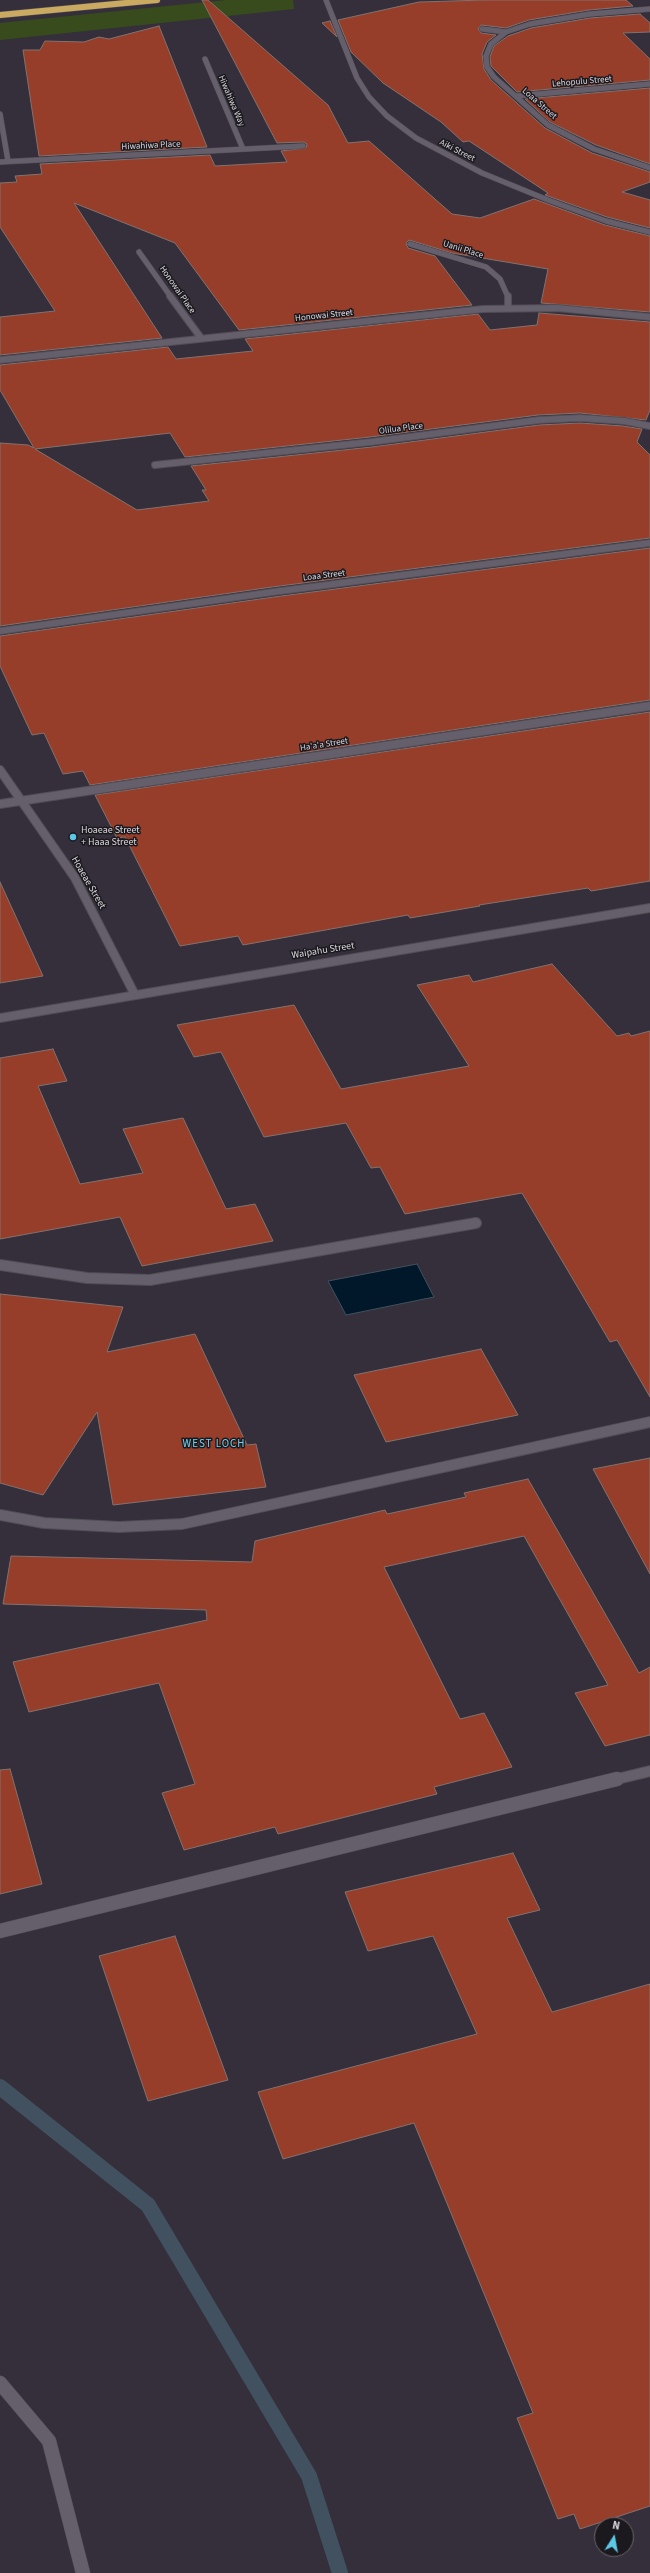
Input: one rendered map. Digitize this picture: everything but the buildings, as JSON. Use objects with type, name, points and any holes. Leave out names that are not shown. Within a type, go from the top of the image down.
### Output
[{"type":"highway","points":[[0,15],[157,0]]},
{"type":"street","name":"Aiki Street","points":[[326,0],[357,78],[369,97],[387,116],[416,138],[482,173],[548,200],[606,221],[650,232]]},
{"type":"street","name":"Loaa Street","points":[[650,9],[564,17],[530,24],[506,32],[492,44],[486,56],[487,67],[494,77],[548,125],[570,138],[594,149],[650,168]]},
{"type":"street","name":"Loaa Street","points":[[482,29],[506,32]]},
{"type":"street","name":"Hiwahiwa Way","points":[[204,59],[243,149]]},
{"type":"street","name":"Lehopulu Street","points":[[516,96],[650,84]]},
{"type":"street","points":[[0,114],[8,162]]},
{"type":"street","name":"Hiwahiwa Place","points":[[0,162],[303,146]]},
{"type":"street","name":"Uanii Place","points":[[410,244],[486,266],[500,279],[508,296],[508,308]]},
{"type":"street","name":"Honowai Place","points":[[139,252],[201,338]]},
{"type":"street","name":"Honowai Street","points":[[0,360],[454,311],[508,308],[600,310],[650,317]]},
{"type":"street","name":"Olilua Place","points":[[155,465],[371,442],[540,420],[580,418],[624,421],[650,426]]},
{"type":"street","name":"Loaa Street","points":[[0,631],[273,592],[650,543]]},
{"type":"street","name":"Ha'a'a Street","points":[[0,804],[650,706]]},
{"type":"street","name":"Hoaeae Street","points":[[0,770],[75,878],[134,993]]},
{"type":"street","name":"Waipahu Street","points":[[0,1018],[134,993],[650,908]]},
{"type":"street","points":[[0,1265],[86,1278],[150,1280],[476,1223]]},
{"type":"street","points":[[0,1515],[44,1523],[119,1527],[182,1524],[650,1422]]},
{"type":"street","points":[[0,1931],[650,1771]]},
{"type":"street","points":[[0,2383],[49,2441],[83,2573]]},
{"type":"green space","points":[[226,0],[293,0],[294,9],[0,40],[0,23]]},
{"type":"water","points":[[417,1264],[434,1297],[346,1315],[328,1281]]},
{"type":"waterway","points":[[0,2087],[148,2205],[309,2476],[340,2573]]},
{"type":"place","name":"Hoaeae Street + Haaa Street","points":[[73,837]]},
{"type":"district","name":"WEST LOCH","points":[[214,1445]]}]
